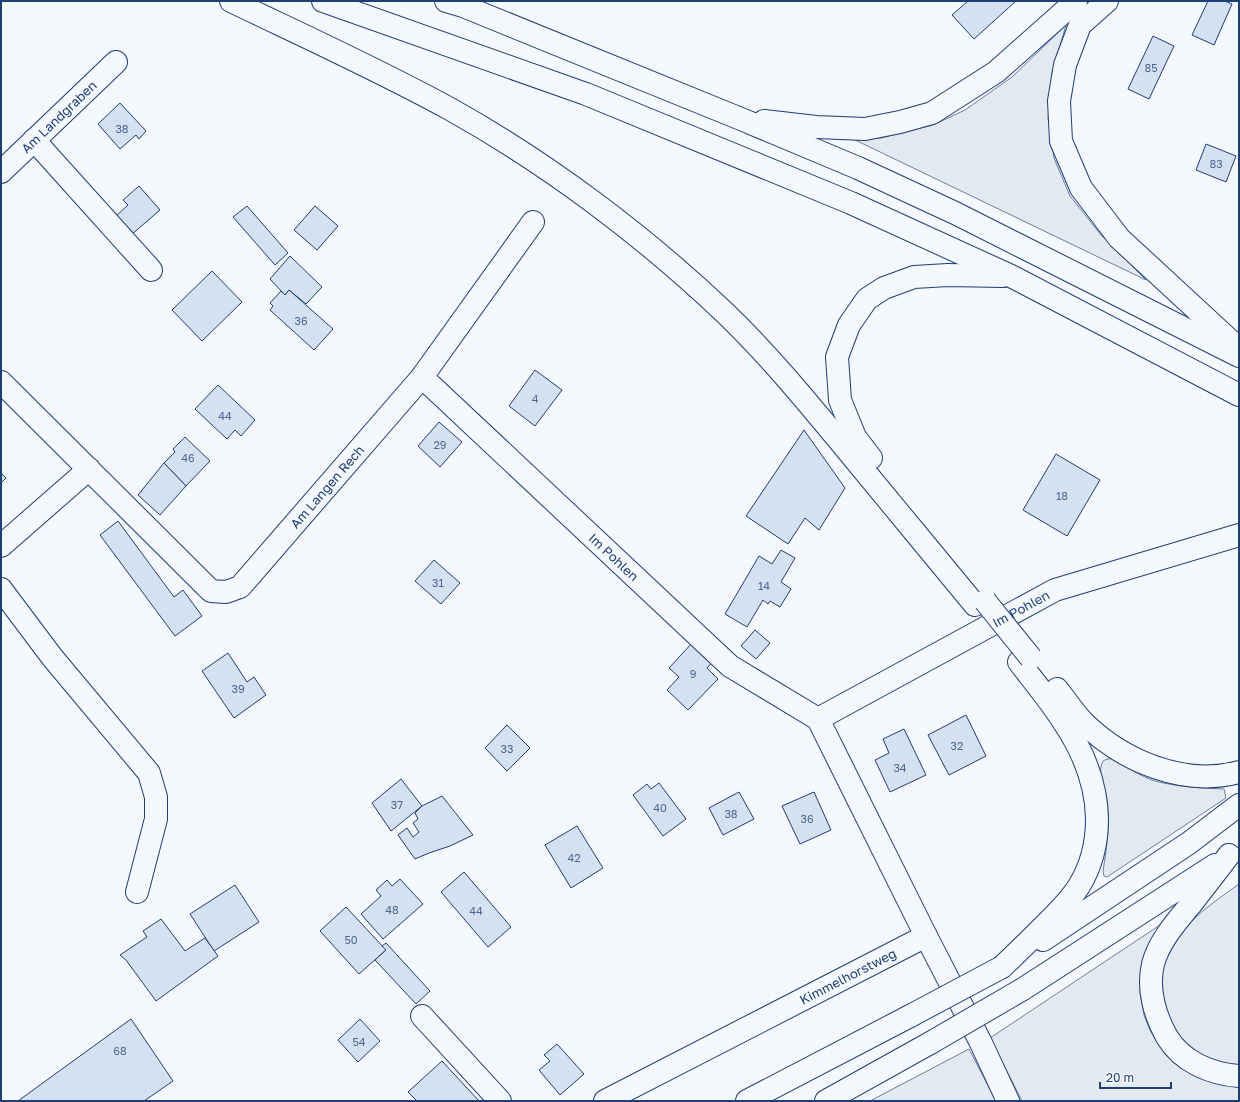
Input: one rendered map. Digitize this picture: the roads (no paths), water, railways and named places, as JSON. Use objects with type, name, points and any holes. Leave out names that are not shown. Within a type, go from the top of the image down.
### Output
[{"type":"main road","points":[[231,1],[379,72],[451,110],[528,157],[597,206],[656,252],[724,312],[784,375],[980,603]]},
{"type":"main road","points":[[323,1],[586,94],[851,203],[1011,276],[1239,394]]},
{"type":"main road","points":[[446,1],[463,6],[858,168],[955,213],[1239,356]]},
{"type":"main road","points":[[741,119],[816,127],[865,129],[900,122],[932,113],[996,72],[1076,1]]},
{"type":"main road","points":[[1107,1],[1080,25],[1065,65],[1059,101],[1061,141],[1081,188],[1120,238],[1239,349]]},
{"type":"main road","name":"Am Landgraben","points":[[1,172],[116,62]]},
{"type":"main road","points":[[34,140],[151,270]]},
{"type":"main road","name":"Am Langen Rech","points":[[1,382],[211,591],[226,592],[240,587],[422,377],[533,222]]},
{"type":"main road","points":[[1011,276],[948,275],[914,277],[884,288],[867,299],[849,325],[837,357],[840,400],[855,437],[980,603],[1025,660],[1084,722],[1107,742],[1130,756],[1156,768],[1181,774],[1209,777],[1239,772]]},
{"type":"main road","name":"Im Pohlen","points":[[422,377],[730,666],[818,719],[1055,590],[1239,536]]},
{"type":"main road","points":[[1,546],[89,469]]},
{"type":"main road","points":[[1,589],[52,657],[149,772],[156,797],[156,819],[137,892]]},
{"type":"main road","points":[[1002,967],[1065,904],[1079,886],[1089,866],[1094,851],[1097,834],[1096,797],[1090,774],[1081,752],[1070,731],[1025,660]]},
{"type":"main road","points":[[818,719],[981,1043],[1008,1101]]},
{"type":"main road","points":[[746,1101],[1002,967],[1189,844],[1239,805]]},
{"type":"main road","points":[[826,1101],[932,1042],[1022,989],[1234,852]]},
{"type":"main road","points":[[1234,852],[1173,926],[1161,945],[1153,964],[1151,987],[1155,1011],[1163,1030],[1176,1049],[1189,1060],[1200,1066],[1226,1075],[1239,1076]]},
{"type":"main road","name":"Kimmelhorstweg","points":[[605,1101],[926,936]]},
{"type":"main road","points":[[422,1016],[500,1101]]}]
